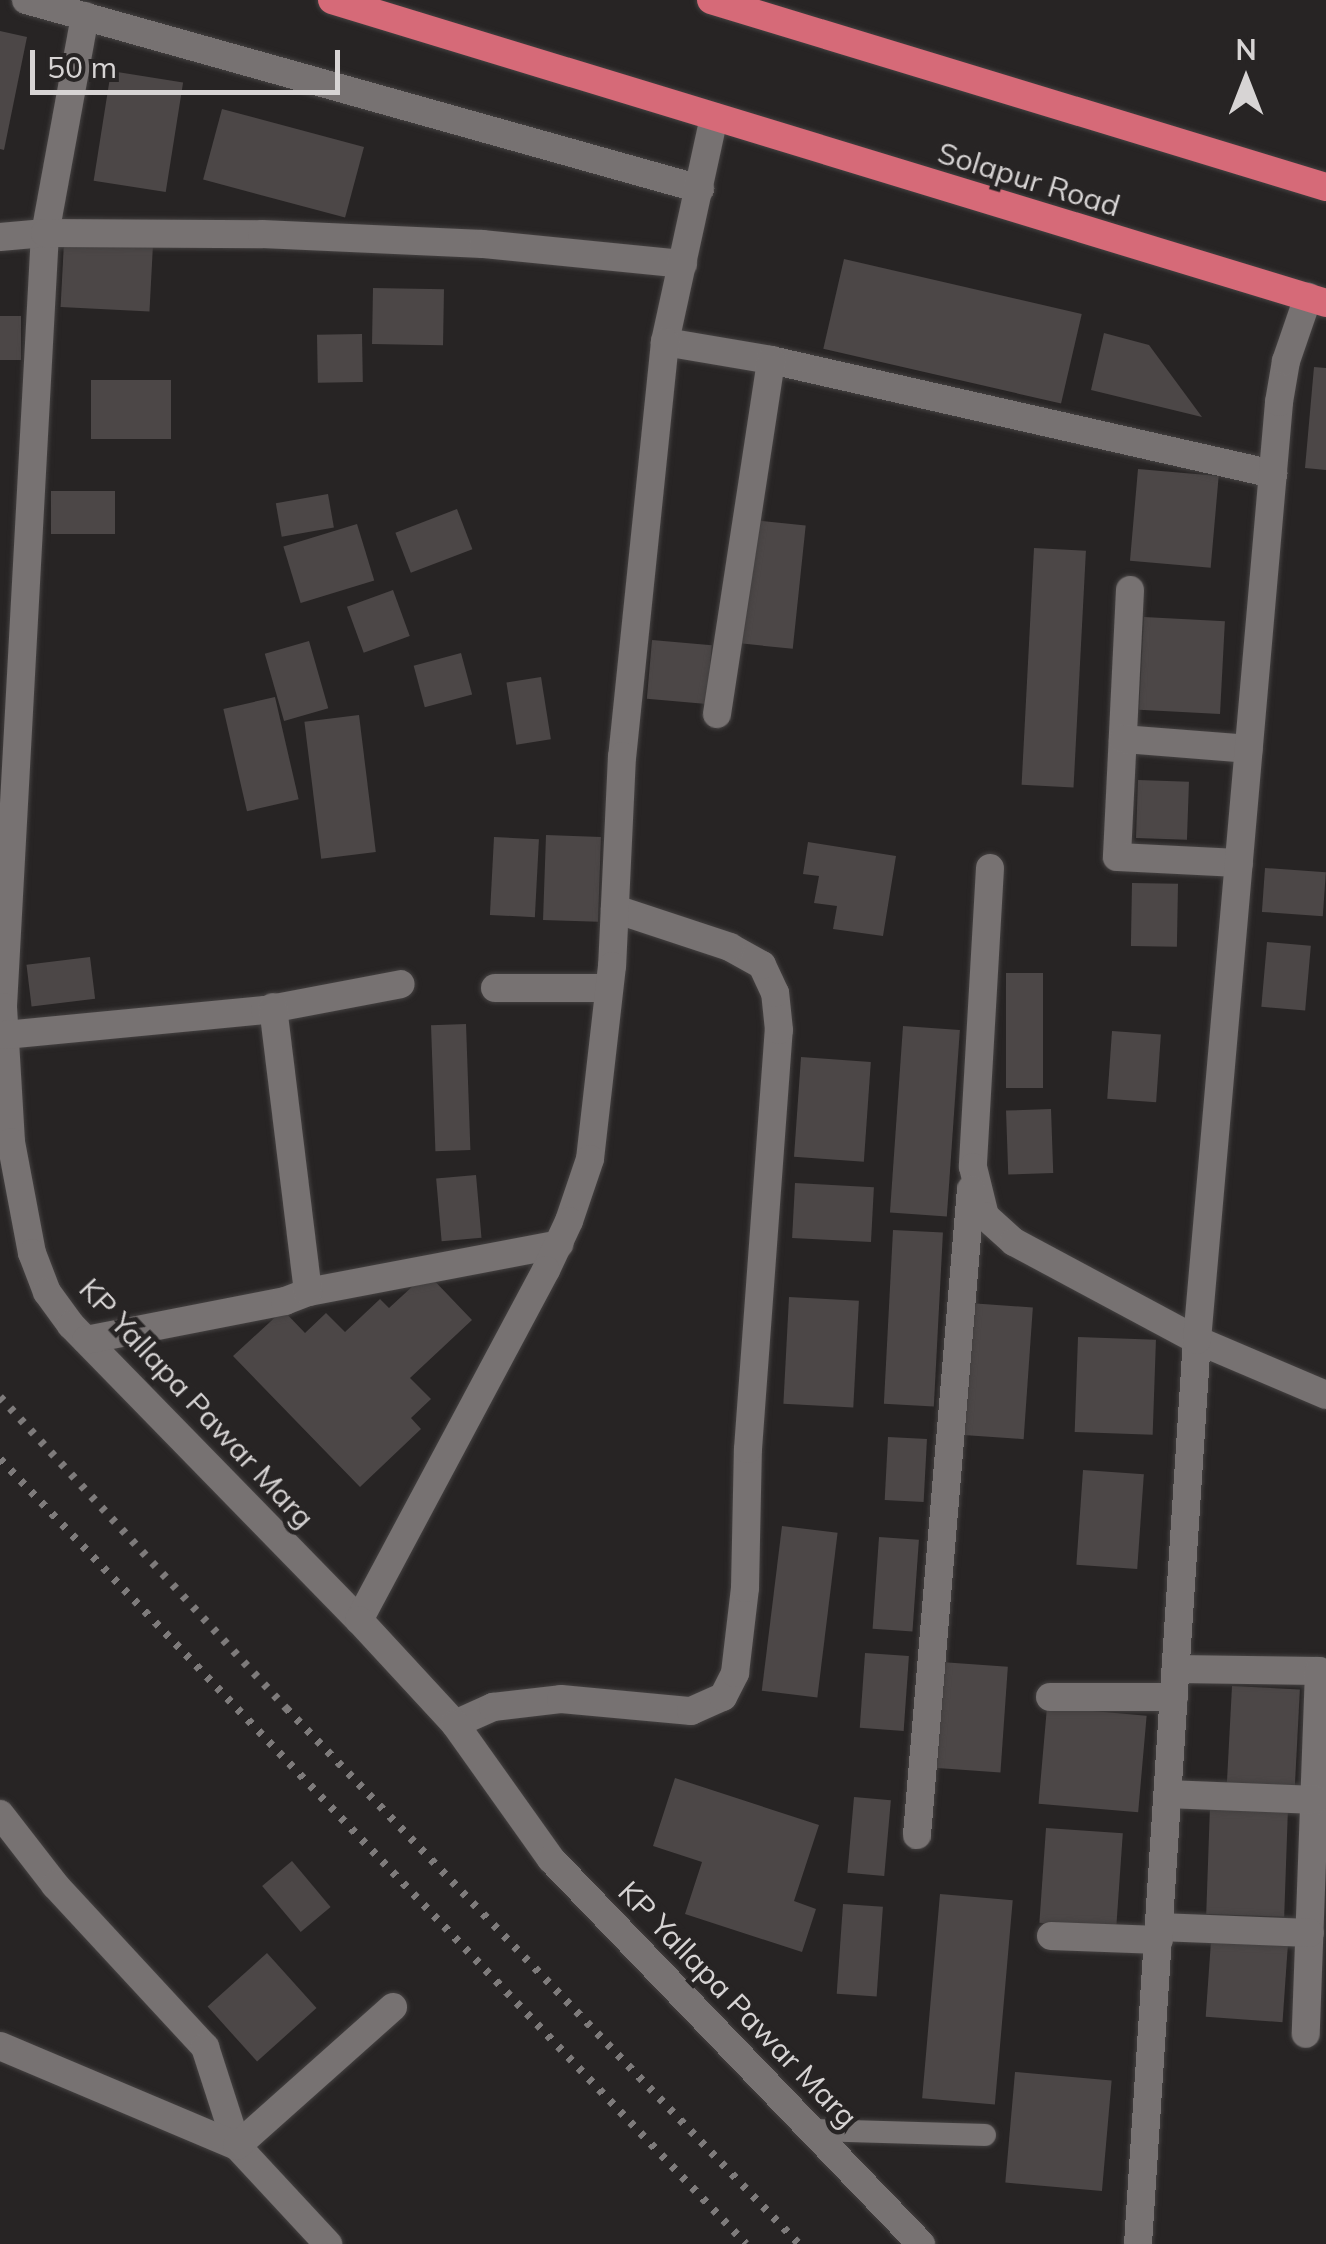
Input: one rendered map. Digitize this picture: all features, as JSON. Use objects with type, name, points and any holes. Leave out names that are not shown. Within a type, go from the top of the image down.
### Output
[{"type":"highway","name":"Solapur Road","points":[[332,0],[1317,300]]},
{"type":"highway","points":[[711,0],[1326,188]]},
{"type":"street","points":[[26,0],[700,190]]},
{"type":"street","name":"KP Yallapa Pawar Marg","points":[[85,16],[45,233],[2,974],[11,1142],[32,1253],[48,1292],[86,1340],[456,1724],[551,1859],[922,2244]]},
{"type":"street","points":[[359,1620],[559,1244],[590,1159],[609,988],[622,756],[665,342],[714,117]]},
{"type":"street","points":[[0,238],[45,233],[262,234],[464,243],[683,264]]},
{"type":"street","points":[[1138,2244],[1197,1340],[1273,474],[1286,361],[1317,300]]},
{"type":"street","points":[[665,342],[771,360],[1273,474]]},
{"type":"street","points":[[717,714],[771,360]]},
{"type":"street","points":[[1130,590],[1118,857],[1239,863]]},
{"type":"street","points":[[1123,739],[1249,749]]},
{"type":"street","points":[[917,1835],[973,1168],[990,868]]},
{"type":"street","points":[[456,1724],[493,1707],[561,1700],[691,1711],[722,1697],[735,1673],[745,1588],[748,1449],[779,1030],[775,993],[762,965],[730,947],[614,909]]},
{"type":"street","points":[[5,1035],[273,1007],[401,984]]},
{"type":"street","points":[[495,988],[609,988]]},
{"type":"street","points":[[273,1007],[308,1292]]},
{"type":"street","points":[[973,1168],[985,1216],[1014,1242],[1197,1340],[1326,1395]]},
{"type":"street","points":[[86,1340],[559,1244]]},
{"type":"street","points":[[1050,1697],[1319,1670],[1306,2034]]},
{"type":"street","points":[[1168,1794],[1314,1800]]},
{"type":"street","points":[[0,1814],[55,1885],[205,2047],[237,2146]]},
{"type":"street","points":[[1051,1936],[1310,1933]]},
{"type":"street","points":[[237,2146],[392,2007]]},
{"type":"street","points":[[0,2046],[237,2146],[328,2244]]},
{"type":"lane","points":[[816,2130],[984,2134]]},
{"type":"building","points":[[0,31],[27,37],[4,150],[0,149]]},
{"type":"building","points":[[111,71],[183,82],[166,192],[94,181]]},
{"type":"building","points":[[222,109],[364,147],[345,218],[203,180]]},
{"type":"building","points":[[64,242],[153,247],[149,312],[61,307]]},
{"type":"building","points":[[844,259],[1082,314],[1061,404],[823,349]]},
{"type":"building","points":[[373,288],[444,289],[443,345],[372,344]]},
{"type":"building","points":[[0,316],[21,316],[21,360],[0,360]]},
{"type":"building","points":[[1104,333],[1149,345],[1202,417],[1091,390]]},
{"type":"building","points":[[362,334],[363,382],[318,383],[317,335]]},
{"type":"building","points":[[1314,367],[1326,368],[1326,470],[1305,468]]},
{"type":"building","points":[[91,380],[171,380],[171,439],[91,439]]},
{"type":"building","points":[[1138,469],[1219,476],[1211,568],[1130,561]]},
{"type":"building","points":[[51,491],[115,491],[115,534],[51,534]]},
{"type":"building","points":[[328,494],[334,527],[282,537],[276,503]]},
{"type":"building","points":[[457,509],[472,549],[411,573],[395,533]]},
{"type":"building","points":[[753,520],[806,526],[793,649],[740,643]]},
{"type":"building","points":[[357,524],[374,580],[301,603],[283,547]]},
{"type":"building","points":[[1034,548],[1086,551],[1074,787],[1022,785]]},
{"type":"building","points":[[393,590],[410,636],[364,653],[347,607]]},
{"type":"building","points":[[1144,617],[1225,621],[1220,714],[1139,710]]},
{"type":"building","points":[[652,640],[712,645],[707,704],[647,699]]},
{"type":"building","points":[[309,641],[328,708],[284,721],[265,654]]},
{"type":"building","points":[[461,653],[472,695],[425,707],[414,666]]},
{"type":"building","points":[[541,677],[551,739],[516,745],[506,682]]},
{"type":"building","points":[[275,697],[299,799],[247,811],[223,709]]},
{"type":"building","points":[[359,715],[376,852],[321,859],[304,722]]},
{"type":"building","points":[[1138,780],[1189,782],[1187,840],[1136,838]]},
{"type":"building","points":[[546,835],[601,837],[598,922],[543,920]]},
{"type":"building","points":[[494,837],[539,839],[535,917],[490,915]]},
{"type":"building","points":[[808,842],[896,856],[883,936],[833,929],[837,906],[814,903],[819,876],[803,874]]},
{"type":"building","points":[[1265,868],[1326,872],[1323,916],[1262,912]]},
{"type":"building","points":[[1132,883],[1178,884],[1177,947],[1131,946]]},
{"type":"building","points":[[1267,942],[1311,946],[1305,1011],[1261,1007]]},
{"type":"building","points":[[90,957],[95,999],[32,1006],[26,965]]},
{"type":"building","points":[[1006,973],[1043,973],[1043,1088],[1006,1088]]},
{"type":"building","points":[[466,1024],[470,1150],[435,1151],[431,1025]]},
{"type":"building","points":[[903,1026],[960,1030],[947,1217],[890,1213]]},
{"type":"building","points":[[1112,1031],[1161,1034],[1156,1102],[1107,1099]]},
{"type":"building","points":[[801,1057],[871,1062],[864,1162],[794,1157]]},
{"type":"building","points":[[1051,1109],[1053,1173],[1008,1175],[1006,1111]]},
{"type":"building","points":[[476,1175],[481,1238],[442,1241],[436,1178]]},
{"type":"building","points":[[795,1183],[874,1187],[871,1242],[792,1238]]},
{"type":"building","points":[[893,1230],[943,1233],[934,1406],[884,1404]]},
{"type":"building","points":[[427,1273],[472,1320],[410,1378],[431,1399],[411,1418],[421,1429],[360,1487],[233,1356],[283,1310],[305,1333],[326,1313],[345,1332],[380,1299],[389,1308]]},
{"type":"building","points":[[789,1297],[859,1301],[853,1408],[783,1404]]},
{"type":"building","points":[[969,1303],[1033,1307],[1024,1439],[960,1435]]},
{"type":"building","points":[[1078,1337],[1156,1340],[1153,1435],[1075,1432]]},
{"type":"building","points":[[888,1437],[927,1439],[924,1502],[885,1500]]},
{"type":"building","points":[[1083,1470],[1144,1474],[1137,1569],[1076,1565]]},
{"type":"building","points":[[782,1526],[838,1533],[817,1698],[762,1691]]},
{"type":"building","points":[[879,1537],[919,1540],[912,1632],[873,1629]]},
{"type":"building","points":[[865,1653],[909,1656],[904,1731],[860,1728]]},
{"type":"building","points":[[941,1662],[1008,1667],[1000,1772],[934,1768]]},
{"type":"building","points":[[1232,1686],[1300,1690],[1295,1790],[1227,1787]]},
{"type":"building","points":[[1047,1707],[1147,1716],[1138,1812],[1039,1804]]},
{"type":"building","points":[[675,1778],[819,1825],[794,1901],[816,1909],[802,1952],[685,1914],[702,1862],[653,1846]]},
{"type":"building","points":[[854,1797],[891,1800],[884,1876],[847,1873]]},
{"type":"building","points":[[1210,1806],[1288,1809],[1284,1917],[1206,1914]]},
{"type":"building","points":[[1046,1828],[1123,1833],[1116,1928],[1039,1923]]},
{"type":"building","points":[[292,1861],[331,1907],[301,1932],[262,1886]]},
{"type":"building","points":[[940,1894],[1013,1900],[995,2105],[922,2098]]},
{"type":"building","points":[[843,1904],[883,1907],[877,1997],[837,1994]]},
{"type":"building","points":[[1211,1941],[1288,1946],[1283,2022],[1206,2017]]},
{"type":"building","points":[[267,1953],[317,2008],[257,2062],[208,2007]]},
{"type":"building","points":[[1015,2072],[1112,2080],[1102,2191],[1005,2183]]},
{"type":"railway","points":[[0,1397],[286,1708],[799,2244]]},
{"type":"railway","points":[[0,1459],[746,2244]]}]
